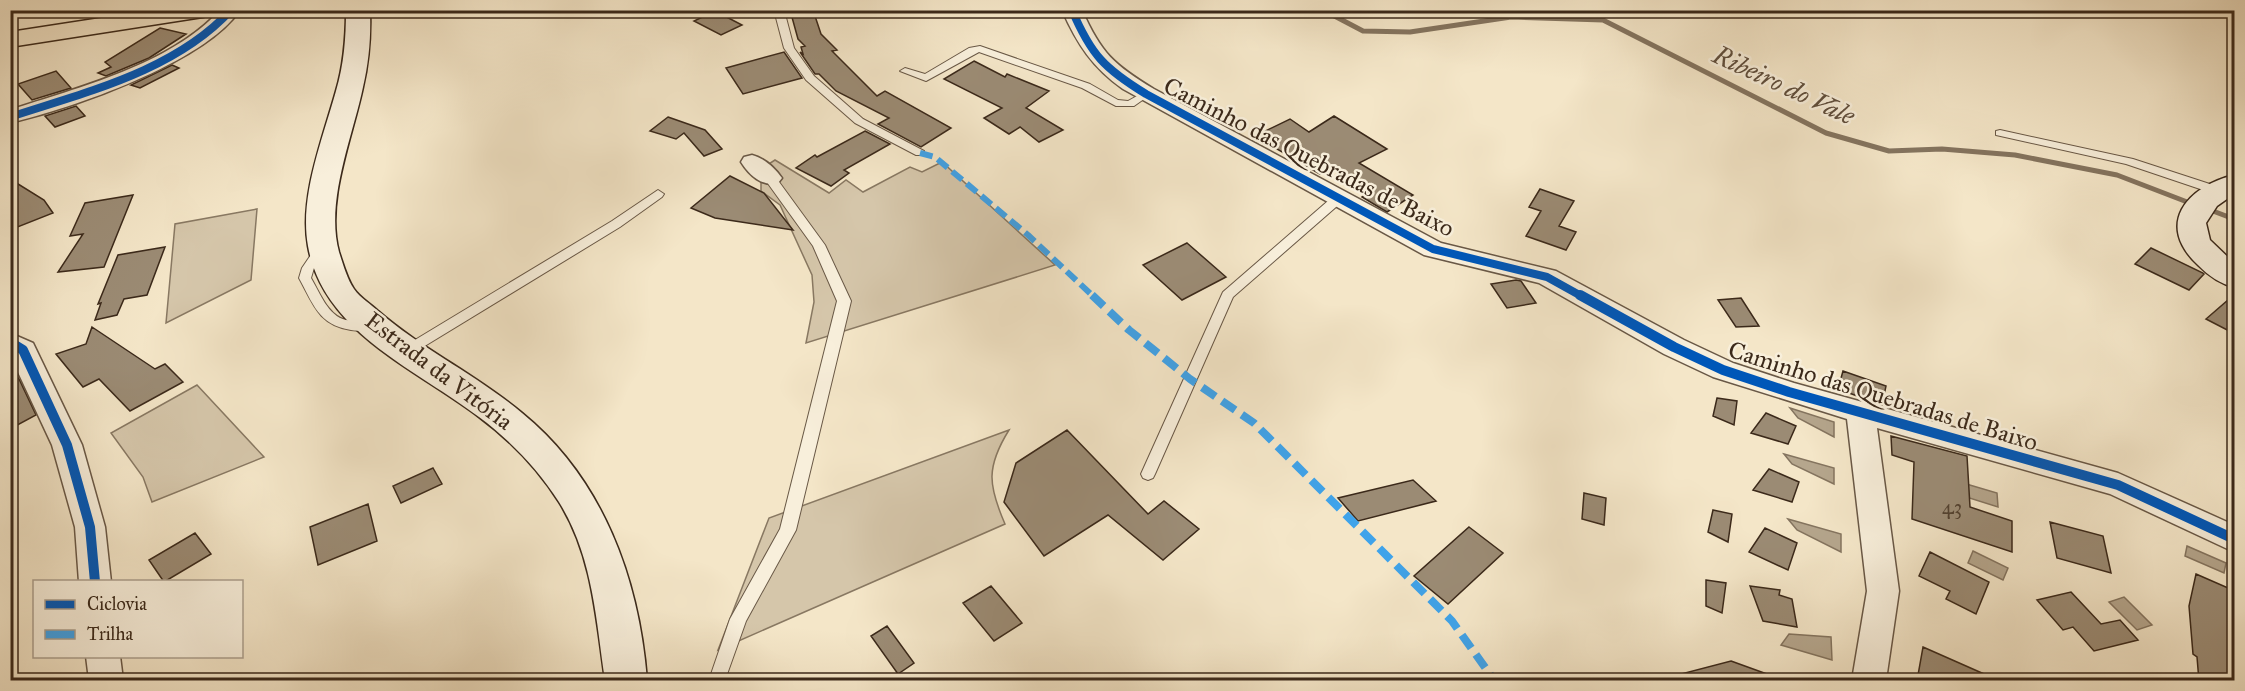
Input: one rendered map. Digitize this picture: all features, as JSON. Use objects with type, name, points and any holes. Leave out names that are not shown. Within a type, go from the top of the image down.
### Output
[{"type":"highway","points":[[10,30],[203,10]]},
{"type":"highway","points":[[10,40],[139,15]]},
{"type":"main road","name":"Estrada da Vitória","points":[[358,10],[357,50],[345,106],[328,161],[322,207],[322,246],[342,295],[374,327],[528,437],[561,474],[586,514],[605,558],[615,601],[626,681]]},
{"type":"main road","points":[[2226,187],[2194,210],[2189,228],[2195,243],[2205,256],[2235,277]]},
{"type":"street","points":[[10,117],[121,78],[181,51],[223,23],[231,10]]},
{"type":"street","name":"Caminho das Quebradas de Baixo","points":[[1072,10],[1094,56],[1116,75],[1146,94],[1433,249],[1547,277],[1674,347],[1723,370],[1861,413],[2118,485],[2235,539]]},
{"type":"street","points":[[752,162],[770,177]]},
{"type":"street","points":[[10,342],[23,350],[67,445],[90,527],[95,580]]},
{"type":"street","points":[[1861,413],[1883,591],[1869,681]]},
{"type":"street","points":[[103,658],[106,681]]},
{"type":"lane","points":[[779,10],[789,48],[810,78],[859,121],[920,153]]},
{"type":"lane","points":[[905,71],[926,78],[973,50],[980,49],[1086,86],[1116,104],[1130,104],[1146,94]]},
{"type":"lane","points":[[2000,133],[2130,161],[2226,187]]},
{"type":"lane","points":[[717,681],[738,619],[788,530],[844,301],[819,244],[770,177]]},
{"type":"lane","points":[[405,351],[616,224],[658,194]]},
{"type":"lane","points":[[1148,474],[1228,295],[1340,197]]},
{"type":"shaded area","points":[[775,160],[829,193],[846,180],[863,192],[910,167],[922,172],[942,162],[1055,265],[806,343],[814,302],[812,275],[780,205],[761,191],[761,169]]},
{"type":"shaded area","points":[[257,209],[251,280],[166,323],[175,224]]},
{"type":"shaded area","points":[[197,385],[264,457],[152,502],[143,477],[111,433]]},
{"type":"shaded area","points":[[1790,408],[1834,422],[1834,437],[1798,418]]},
{"type":"shaded area","points":[[1009,430],[996,455],[992,476],[995,498],[1005,524],[718,650],[769,518]]},
{"type":"shaded area","points":[[1784,454],[1834,468],[1834,484],[1792,464]]},
{"type":"shaded area","points":[[1963,483],[1997,493],[1998,507],[1963,496]]},
{"type":"shaded area","points":[[1788,519],[1841,534],[1841,552],[1797,530]]},
{"type":"shaded area","points":[[2187,546],[2226,563],[2224,573],[2185,556]]},
{"type":"shaded area","points":[[1973,551],[2008,568],[2003,580],[1968,563]]},
{"type":"shaded area","points":[[2124,597],[2152,625],[2137,630],[2109,602]]},
{"type":"shaded area","points":[[1789,634],[1831,637],[1832,660],[1781,645]]},
{"type":"building","points":[[790,10],[813,10],[821,34],[837,50],[832,51],[877,96],[885,91],[951,128],[921,147],[878,124],[889,118],[836,91],[819,74],[815,74],[800,52],[803,54],[801,47],[805,46],[798,39]]},
{"type":"building","points":[[715,11],[742,25],[721,35],[694,21]]},
{"type":"building","points":[[160,28],[186,34],[149,58],[106,76],[98,73],[111,67],[105,62]]},
{"type":"building","points":[[784,52],[802,78],[743,94],[726,68]]},
{"type":"building","points":[[974,61],[1005,77],[1007,74],[1049,91],[1026,108],[1063,130],[1039,142],[1020,127],[1009,134],[984,118],[1002,108],[944,79]]},
{"type":"building","points":[[172,65],[179,68],[140,88],[131,85]]},
{"type":"building","points":[[56,71],[71,88],[32,100],[18,84]]},
{"type":"building","points":[[76,106],[85,116],[55,127],[45,116]]},
{"type":"building","points":[[1334,116],[1387,149],[1359,163],[1413,195],[1387,212],[1362,197],[1371,191],[1330,167],[1320,174],[1255,136],[1290,119],[1309,132]]},
{"type":"building","points":[[668,117],[705,130],[722,149],[704,156],[684,133],[676,139],[650,131]]},
{"type":"building","points":[[865,131],[890,144],[844,170],[849,173],[831,186],[796,168],[815,155],[817,157]]},
{"type":"building","points":[[730,176],[764,193],[793,230],[715,218],[691,208]]},
{"type":"building","points":[[10,179],[44,200],[53,213],[10,230]]},
{"type":"building","points":[[1540,189],[1574,201],[1559,226],[1576,232],[1566,250],[1526,236],[1541,211],[1529,207]]},
{"type":"building","points":[[133,195],[104,267],[58,272],[83,234],[70,236],[85,203]]},
{"type":"building","points":[[1187,243],[1226,277],[1182,300],[1143,265]]},
{"type":"building","points":[[165,247],[147,295],[124,299],[117,315],[95,320],[101,303],[98,304],[118,255]]},
{"type":"building","points":[[2151,248],[2204,274],[2189,290],[2135,264]]},
{"type":"building","points":[[1521,281],[1536,303],[1507,308],[1491,284]]},
{"type":"building","points":[[2235,294],[2235,334],[2206,319]]},
{"type":"building","points":[[1741,298],[1759,326],[1736,327],[1718,300]]},
{"type":"building","points":[[92,327],[155,369],[165,364],[183,382],[130,411],[99,379],[83,387],[56,354],[86,344]]},
{"type":"building","points":[[10,370],[19,379],[36,415],[10,429]]},
{"type":"building","points":[[1843,371],[1886,386],[1882,405],[1838,389]]},
{"type":"building","points":[[1717,398],[1737,401],[1734,425],[1713,416]]},
{"type":"building","points":[[1766,413],[1796,426],[1788,444],[1751,433]]},
{"type":"building","points":[[1067,430],[1148,514],[1164,501],[1199,529],[1163,560],[1108,515],[1044,556],[1004,502],[1016,463]]},
{"type":"building","points":[[1891,436],[1967,456],[1970,507],[2012,521],[2012,552],[1912,519],[1914,462],[1892,455]]},
{"type":"building","points":[[433,468],[442,484],[401,503],[393,486]]},
{"type":"building","points":[[1769,469],[1799,482],[1792,502],[1753,490]]},
{"type":"building","points":[[1413,480],[1436,501],[1358,521],[1338,498]]},
{"type":"building","points":[[1584,493],[1606,498],[1604,525],[1582,519]]},
{"type":"building","points":[[368,504],[377,541],[318,565],[310,527]]},
{"type":"building","points":[[1713,510],[1732,514],[1728,542],[1708,532]]},
{"type":"building","points":[[2050,522],[2103,536],[2111,573],[2057,558]]},
{"type":"building","points":[[1469,527],[1503,553],[1448,604],[1414,576]]},
{"type":"building","points":[[1765,528],[1797,543],[1788,570],[1749,552]]},
{"type":"building","points":[[195,533],[211,554],[167,580],[163,580],[149,560]]},
{"type":"building","points":[[1930,552],[1989,582],[1976,614],[1946,599],[1950,591],[1919,576]]},
{"type":"building","points":[[2196,574],[2235,591],[2235,681],[2199,681],[2197,657],[2193,654],[2189,606]]},
{"type":"building","points":[[1706,580],[1726,583],[1722,613],[1706,606]]},
{"type":"building","points":[[991,586],[1022,623],[994,641],[963,603]]},
{"type":"building","points":[[1750,586],[1780,590],[1779,595],[1792,599],[1797,627],[1763,621]]},
{"type":"building","points":[[2071,592],[2101,624],[2120,620],[2138,640],[2094,651],[2073,627],[2063,630],[2037,600]]},
{"type":"building","points":[[887,626],[914,663],[898,674],[871,636]]},
{"type":"building","points":[[1923,647],[2000,681],[1931,681],[1918,675]]},
{"type":"building","points":[[1731,661],[1778,678],[1777,681],[1681,681],[1681,674]]},
{"type":"waterway","name":"Ribeiro do Vale","points":[[1323,10],[1363,31],[1410,32],[1511,17],[1603,20],[1826,133],[1889,151],[1942,149],[2015,155],[2117,175],[2195,205]]},
{"type":"waterway","name":"Ribeiro do Vale","points":[[2205,208],[2234,219]]},
{"type":"marked path","points":[[920,153],[935,157],[1028,235],[1129,330],[1190,379],[1254,423],[1452,621],[1494,680]]},
{"type":"cycle path","points":[[10,117],[97,88],[162,61],[191,45],[214,28],[231,10]]},
{"type":"cycle path","points":[[1072,10],[1086,40],[1100,60],[1131,85],[1433,249],[1547,277],[1674,347],[1723,370],[1789,392],[2118,485],[2234,539]]},
{"type":"cycle path","points":[[10,342],[23,350],[67,445],[90,527],[95,580]]}]
